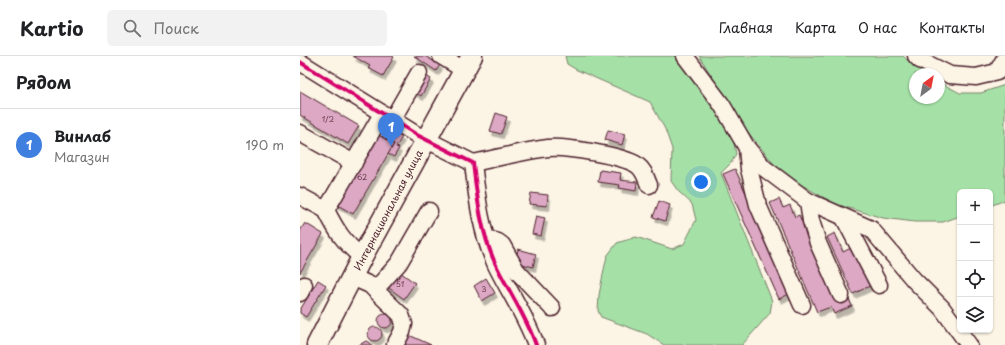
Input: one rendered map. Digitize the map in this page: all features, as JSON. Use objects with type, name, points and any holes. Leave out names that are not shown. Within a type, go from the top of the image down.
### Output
[{"type":"main road","name":"Интернациональная улица","points":[[317,345],[362,257],[468,63]]},
{"type":"street","points":[[441,56],[468,63]]},
{"type":"street","points":[[685,56],[722,105],[747,148],[764,168],[808,201],[844,218],[859,223],[871,230],[914,280],[942,308],[969,345]]},
{"type":"street","points":[[916,56],[920,60],[950,75],[976,77],[997,72],[1005,58]]},
{"type":"street","points":[[302,62],[387,117],[426,140],[473,163],[526,151],[557,147],[616,157],[629,161],[643,170],[650,185]]},
{"type":"street","points":[[326,210],[354,163],[419,73]]},
{"type":"street","points":[[300,133],[354,163]]},
{"type":"street","points":[[747,148],[749,169],[758,205],[802,305]]},
{"type":"street","points":[[473,163],[480,218],[487,240],[495,263],[521,312],[536,345]]},
{"type":"street","points":[[301,200],[326,210],[338,233],[349,247],[362,257]]},
{"type":"street","points":[[808,201],[811,221],[818,243],[841,295]]},
{"type":"street","points":[[375,290],[399,264],[429,211]]},
{"type":"street","points":[[844,218],[879,285]]},
{"type":"street","points":[[487,240],[498,242],[502,246],[516,270],[552,308]]},
{"type":"street","points":[[352,277],[370,285],[401,316],[404,324],[402,332],[395,345]]},
{"type":"green space","points":[[565,56],[676,56],[725,123],[733,138],[736,154],[731,163],[721,173],[772,301],[770,313],[742,345],[664,345],[647,334],[601,317],[598,311],[603,274],[607,256],[617,243],[636,237],[672,249],[684,244],[696,220],[692,204],[678,191],[671,181],[672,149],[665,129],[650,102],[577,70],[567,64]]},
{"type":"green space","points":[[699,56],[903,56],[916,68],[909,68],[909,104],[945,104],[945,85],[960,93],[981,93],[1005,85],[1005,200],[993,205],[993,189],[957,189],[957,217],[943,222],[915,222],[883,218],[835,204],[802,185],[774,164],[747,131]]},
{"type":"building","points":[[353,56],[394,57],[383,76],[368,68],[370,66]]},
{"type":"building","points":[[414,56],[425,56],[440,65],[436,71]]},
{"type":"building","points":[[423,74],[431,79],[421,96],[413,91]]},
{"type":"building","points":[[300,91],[359,126],[348,144],[300,115]]},
{"type":"building","points":[[496,113],[507,117],[501,134],[490,131]]},
{"type":"building","points":[[387,129],[390,132],[392,129],[399,132],[397,135],[402,137],[396,147],[399,148],[394,157],[388,154],[394,144],[382,137]]},
{"type":"building","points":[[608,130],[625,134],[622,145],[605,140]]},
{"type":"building","points":[[375,133],[394,144],[353,214],[334,203]]},
{"type":"building","points":[[735,169],[791,293],[779,299],[723,174]]},
{"type":"building","points":[[600,170],[621,173],[620,180],[637,182],[636,191],[619,188],[620,185],[598,182]]},
{"type":"building","points":[[531,193],[548,195],[547,206],[529,204]]},
{"type":"building","points":[[779,199],[783,208],[790,205],[795,217],[799,215],[836,300],[847,295],[852,306],[834,314],[831,307],[817,312],[770,203]]},
{"type":"building","points":[[659,201],[670,205],[665,221],[653,217]]},
{"type":"building","points":[[536,216],[545,218],[541,236],[532,234]]},
{"type":"building","points":[[305,223],[323,234],[300,273],[300,231]]},
{"type":"building","points":[[835,233],[843,252],[853,247],[870,286],[853,294],[827,237]]},
{"type":"building","points":[[518,249],[536,254],[533,267],[515,262]]},
{"type":"building","points":[[400,272],[415,283],[404,299],[386,286]]},
{"type":"building","points":[[486,278],[495,293],[482,301],[474,286]]},
{"type":"building","points":[[318,280],[326,285],[306,317],[300,313],[300,310]]},
{"type":"building","points":[[382,314],[388,314],[392,318],[392,324],[388,328],[382,328],[378,324],[378,318]]},
{"type":"building","points":[[372,327],[378,327],[382,331],[382,337],[378,341],[372,341],[368,337],[368,331]]},
{"type":"building","points":[[409,335],[431,345],[404,345]]},
{"type":"building","points":[[366,341],[372,345],[359,345]]},
{"type":"cycle path","points":[[300,62],[417,135],[473,163],[480,215],[491,253],[532,334],[536,345]]},
{"type":"place","name":"Винлаб","points":[[391,146]]}]
